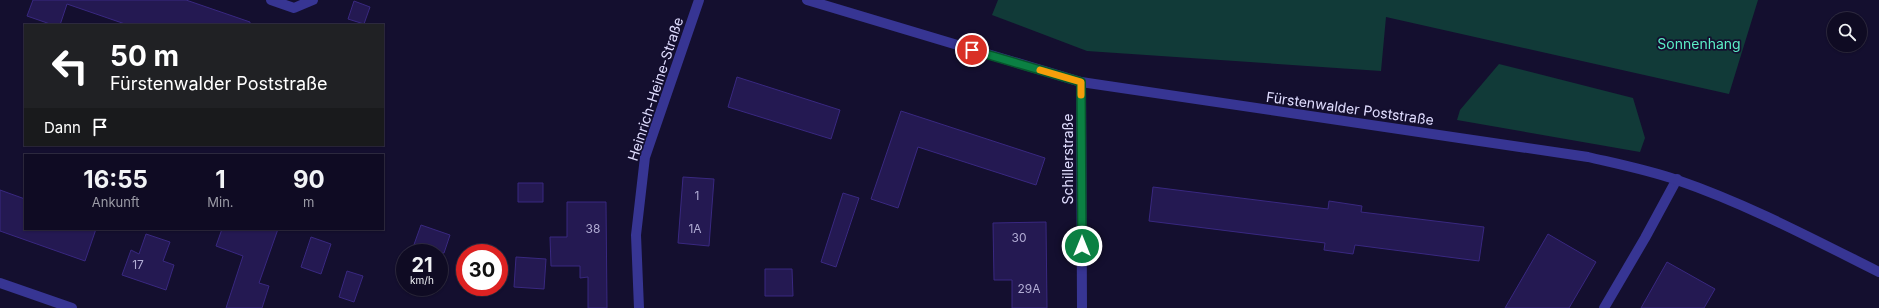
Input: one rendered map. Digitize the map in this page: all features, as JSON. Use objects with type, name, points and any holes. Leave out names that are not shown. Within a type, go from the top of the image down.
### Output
[{"type":"street","points":[[271,0],[294,8],[313,0]]},
{"type":"street","name":"Heinrich-Heine-Straße","points":[[639,308],[636,235],[645,157],[699,0]]},
{"type":"street","name":"Fürstenwalder Poststraße","points":[[807,0],[1081,82],[1588,157],[1676,179],[1749,208],[1879,272]]},
{"type":"street","name":"Schillerstraße","points":[[1081,82],[1082,308]]},
{"type":"street","points":[[1604,308],[1645,238],[1676,179]]},
{"type":"street","points":[[0,283],[72,308]]},
{"type":"green space","name":"Sonnenhang","points":[[998,0],[1758,0],[1729,94],[1386,17],[1381,71],[1087,51],[992,15]]},
{"type":"green space","points":[[1499,64],[1633,98],[1645,138],[1640,152],[1457,120],[1460,110]]},
{"type":"building","points":[[33,0],[186,0],[250,22],[250,24],[125,24],[67,4],[60,24],[50,24],[27,16]]},
{"type":"building","points":[[354,1],[370,7],[364,24],[348,19]]},
{"type":"building","points":[[737,77],[840,110],[831,139],[728,107]]},
{"type":"building","points":[[901,111],[1045,158],[1036,185],[918,147],[898,208],[871,199]]},
{"type":"building","points":[[683,177],[714,179],[709,246],[678,243]]},
{"type":"building","points":[[518,183],[543,183],[543,202],[518,202]]},
{"type":"building","points":[[1153,187],[1328,209],[1329,201],[1362,206],[1361,212],[1484,227],[1479,261],[1355,245],[1353,254],[1324,250],[1325,243],[1149,221]]},
{"type":"building","points":[[0,190],[24,199],[24,230],[96,230],[85,261],[0,231]]},
{"type":"building","points":[[843,193],[859,198],[836,267],[821,262]]},
{"type":"building","points":[[567,202],[606,202],[607,308],[588,308],[588,277],[580,278],[580,266],[551,266],[550,237],[567,237]]},
{"type":"building","points":[[1046,222],[1047,308],[1012,308],[1012,280],[994,280],[993,223]]},
{"type":"building","points":[[421,225],[450,235],[447,244],[414,244]]},
{"type":"building","points":[[222,230],[278,230],[259,283],[269,286],[262,308],[226,308],[243,256],[216,246]]},
{"type":"building","points":[[146,234],[170,242],[163,261],[174,265],[166,290],[122,275],[131,250],[139,254]]},
{"type":"building","points":[[1548,234],[1596,262],[1569,308],[1505,308]]},
{"type":"building","points":[[311,237],[331,244],[321,274],[301,267]]},
{"type":"building","points":[[516,257],[546,259],[544,289],[514,287]]},
{"type":"building","points":[[1667,262],[1715,289],[1704,308],[1641,308]]},
{"type":"building","points":[[765,269],[792,269],[793,296],[765,296]]},
{"type":"building","points":[[347,271],[363,276],[354,302],[339,297]]},
{"type":"slow traffic","points":[[1040,70],[1081,82],[1081,95]]},
{"type":"route","points":[[972,50],[1081,82],[1082,246]]}]
